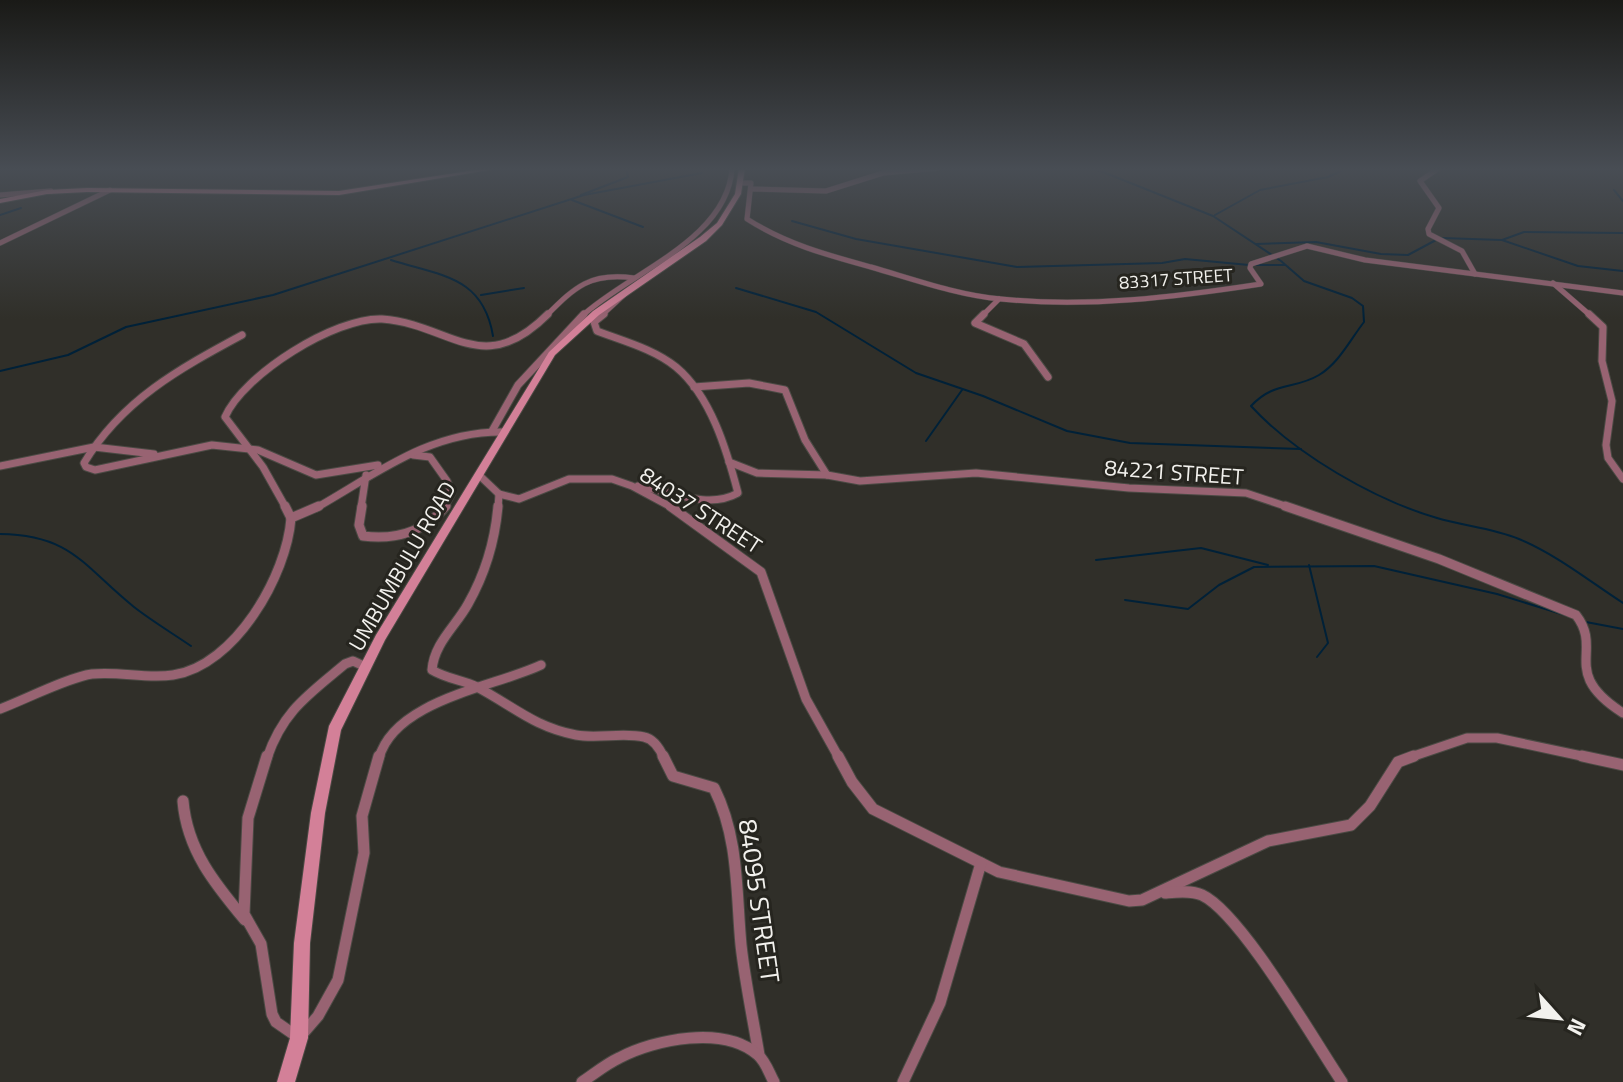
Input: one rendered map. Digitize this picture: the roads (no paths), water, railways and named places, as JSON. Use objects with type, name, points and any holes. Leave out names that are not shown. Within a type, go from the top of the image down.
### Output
[{"type":"main road","name":"UMBUMBULU ROAD","points":[[286,1082],[299,1038],[302,943],[318,813],[334,730],[366,667],[479,475],[498,432],[552,354],[570,335],[720,224],[723,218]]},
{"type":"street","points":[[0,243],[51,218]]},
{"type":"street","name":"83317 STREET","points":[[747,218],[772,235],[879,270],[999,299],[1066,301],[1175,297],[1245,288],[1261,284],[1250,268],[1251,264],[1275,258],[1300,246],[1316,246],[1365,260],[1623,293]]},
{"type":"street","points":[[1434,218],[1429,234],[1462,251],[1475,274]]},
{"type":"street","points":[[291,518],[322,505],[391,462],[467,432],[498,432],[518,385],[543,354],[594,305],[696,241]]},
{"type":"street","points":[[0,709],[73,678],[90,674],[173,675],[207,664],[247,626],[289,545],[291,518],[278,490],[225,417],[236,392],[287,357],[348,326],[367,320],[391,321],[468,345],[504,344],[530,331],[581,284],[607,275],[634,278]]},
{"type":"street","points":[[1552,283],[1603,327],[1602,361],[1612,401],[1608,458],[1623,479]]},
{"type":"street","points":[[626,293],[623,299],[594,322],[594,327],[673,364],[694,387],[729,462],[738,493],[723,500],[708,501],[633,485]]},
{"type":"street","points":[[999,299],[975,323],[1024,344],[1048,377]]},
{"type":"street","points":[[242,335],[152,384],[110,421],[84,463],[89,469],[212,445],[247,447],[316,475],[391,462]]},
{"type":"street","points":[[694,387],[749,383],[785,390],[805,440],[827,475]]},
{"type":"street","points":[[0,466],[94,447],[162,455]]},
{"type":"street","points":[[366,475],[360,534],[370,537],[400,536],[427,526],[439,516],[451,498],[451,488],[430,457],[408,456]]},
{"type":"street","name":"84221 STREET","points":[[729,462],[767,475],[827,475],[860,481],[976,473],[1129,488],[1246,493],[1439,559],[1576,615],[1582,622],[1586,677],[1590,688],[1602,701],[1623,713]]},
{"type":"street","points":[[479,475],[499,494]]},
{"type":"street","name":"84037 STREET","points":[[499,494],[519,499],[545,484],[582,476],[614,478],[633,485],[692,521],[720,544],[747,558],[761,572],[806,699],[864,799],[892,821],[949,845],[981,863]]},
{"type":"street","name":"84095 STREET","points":[[499,494],[495,534],[484,569],[460,617],[432,659],[432,670],[438,675],[475,686],[521,716],[578,735],[646,737],[659,747],[673,776],[714,788],[722,802],[730,839],[741,948],[759,1055]]},
{"type":"street","points":[[245,921],[248,818],[256,781],[271,738],[292,708],[345,664],[353,661],[366,667]]},
{"type":"street","points":[[183,801],[185,824],[204,870],[261,944],[272,1014],[276,1022],[299,1038],[318,1016],[338,980],[364,853],[362,816],[383,743],[409,720],[475,686],[541,665]]},
{"type":"street","points":[[903,1082],[943,996],[981,863],[999,872],[1030,880],[1129,901],[1160,893],[1268,841],[1351,825],[1370,806],[1398,762],[1467,738],[1497,738],[1623,765]]},
{"type":"street","points":[[1160,893],[1203,895],[1217,906],[1246,940],[1342,1082]]},
{"type":"street","points":[[582,1082],[624,1055],[686,1039],[727,1040],[759,1055],[774,1082]]},
{"type":"waterway","points":[[0,371],[68,355],[126,327],[273,295],[511,218]]},
{"type":"waterway","points":[[621,218],[643,227]]},
{"type":"waterway","points":[[1217,218],[1281,261],[1304,281],[1352,298],[1363,306],[1364,322],[1326,370],[1310,380],[1276,389],[1251,406],[1301,449]]},
{"type":"waterway","points":[[792,221],[856,239],[1017,267],[1162,263],[1185,259],[1249,265]]},
{"type":"waterway","points":[[1502,240],[1524,232],[1623,233]]},
{"type":"waterway","points":[[1442,238],[1502,240]]},
{"type":"waterway","points":[[1256,244],[1316,242],[1381,254],[1408,255],[1436,240]]},
{"type":"waterway","points":[[1502,240],[1578,266],[1623,271]]},
{"type":"waterway","points":[[391,260],[443,275],[470,290],[488,316],[493,336]]},
{"type":"waterway","points":[[1255,265],[1285,265]]},
{"type":"waterway","points":[[481,295],[524,288]]},
{"type":"waterway","points":[[736,288],[816,312],[916,373],[983,396],[1067,431],[1130,443],[1301,449]]},
{"type":"waterway","points":[[926,441],[962,390]]},
{"type":"waterway","points":[[1301,449],[1337,473],[1388,500],[1437,518],[1499,532],[1533,545],[1623,603]]},
{"type":"waterway","points":[[0,534],[44,540],[61,547],[88,566],[134,607],[191,646]]},
{"type":"waterway","points":[[1096,560],[1201,548],[1268,565]]},
{"type":"waterway","points":[[1309,567],[1374,566],[1497,594],[1568,616]]},
{"type":"waterway","points":[[1125,600],[1188,609],[1219,585],[1254,567],[1309,567]]},
{"type":"waterway","points":[[1309,567],[1328,643],[1317,657]]},
{"type":"waterway","points":[[1586,622],[1623,629]]}]
